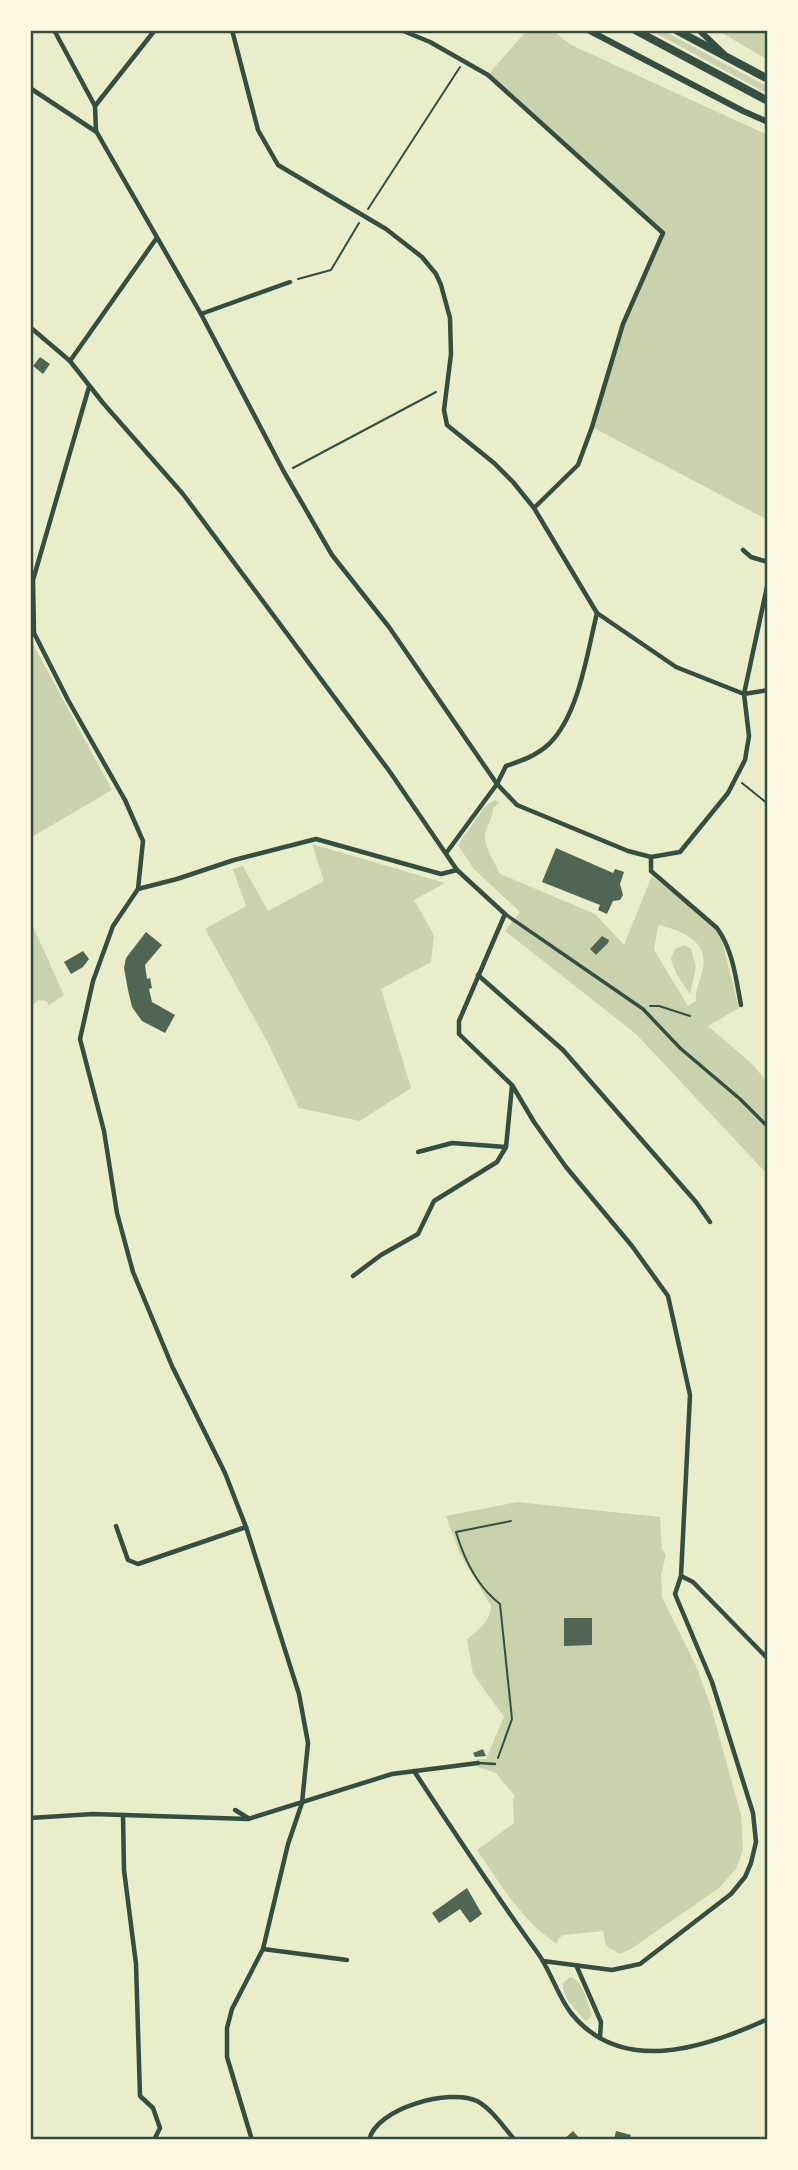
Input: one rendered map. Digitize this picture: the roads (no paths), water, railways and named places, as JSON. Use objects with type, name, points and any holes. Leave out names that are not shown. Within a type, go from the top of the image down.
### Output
[{"type":"main road","points":[[635,30],[768,101]]},
{"type":"main road","points":[[676,30],[768,79]]},
{"type":"street","points":[[54,30],[96,106],[96,131]]},
{"type":"street","points":[[96,106],[155,30]]},
{"type":"street","points":[[232,30],[258,130],[278,165],[386,229],[422,257],[442,285],[451,332],[444,410],[447,425],[494,463],[534,508],[597,613],[676,667],[744,694],[768,690]]},
{"type":"street","points":[[401,30],[488,75],[663,233],[623,324],[578,466],[534,508]]},
{"type":"street","points":[[588,30],[768,122]]},
{"type":"street","points":[[698,30],[727,57]]},
{"type":"street","points":[[30,88],[96,131],[201,314],[284,472],[332,555],[389,626],[497,784],[517,806],[628,851],[651,857],[680,852],[737,779],[748,749],[744,694],[768,582]]},
{"type":"street","points":[[70,361],[156,239]]},
{"type":"street","points":[[201,314],[290,282]]},
{"type":"street","points":[[30,327],[70,361],[89,387],[183,494],[447,852],[457,870],[505,914],[643,1009],[680,1048],[740,1099],[768,1127]]},
{"type":"street","points":[[89,387],[33,580],[34,633],[68,700],[125,800],[143,841],[138,889],[113,926],[93,981],[80,1039],[104,1131],[117,1213],[133,1272],[172,1366],[225,1473],[246,1527],[299,1694],[308,1743],[302,1803],[288,1844],[263,1949],[232,2009],[226,2036],[227,2057],[252,2140]]},
{"type":"street","points":[[743,550],[751,557],[768,562]]},
{"type":"street","points":[[447,852],[497,784],[506,766],[539,752],[561,729],[570,713],[597,613]]},
{"type":"street","points":[[138,889],[316,839],[441,874],[457,870]]},
{"type":"street","points":[[651,857],[651,871],[723,936],[741,1005]]},
{"type":"street","points":[[505,914],[459,1021],[459,1034],[512,1085],[566,1167],[632,1247],[668,1296],[690,1395],[681,1576],[675,1594],[712,1682],[753,1813],[756,1842],[745,1877],[731,1894],[640,1964],[612,1970],[544,1961]]},
{"type":"street","points":[[478,975],[563,1049],[696,1202],[710,1222]]},
{"type":"street","points":[[353,1276],[381,1255],[418,1234],[434,1201],[497,1162],[506,1147],[512,1085]]},
{"type":"street","points":[[418,1152],[452,1143],[506,1147]]},
{"type":"street","points":[[117,1526],[128,1560],[138,1564],[246,1527]]},
{"type":"street","points":[[681,1576],[692,1582],[768,1660]]},
{"type":"street","points":[[30,1818],[71,1814],[248,1819],[392,1774],[478,1763]]},
{"type":"street","points":[[414,1771],[495,1895],[544,1961],[571,2012],[584,2026],[600,2037],[638,2051],[680,2050],[711,2043],[768,2020]]},
{"type":"street","points":[[235,1810],[248,1819]]},
{"type":"street","points":[[124,1815],[124,1870],[136,1964],[140,2096],[153,2108],[160,2128],[154,2140]]},
{"type":"street","points":[[263,1949],[347,1960]]},
{"type":"street","points":[[576,1967],[601,2022],[600,2037]]},
{"type":"street","points":[[369,2140],[375,2126],[394,2114],[435,2099],[453,2096],[481,2103],[515,2140]]},
{"type":"lane","points":[[478,1763],[495,1764]]}]
